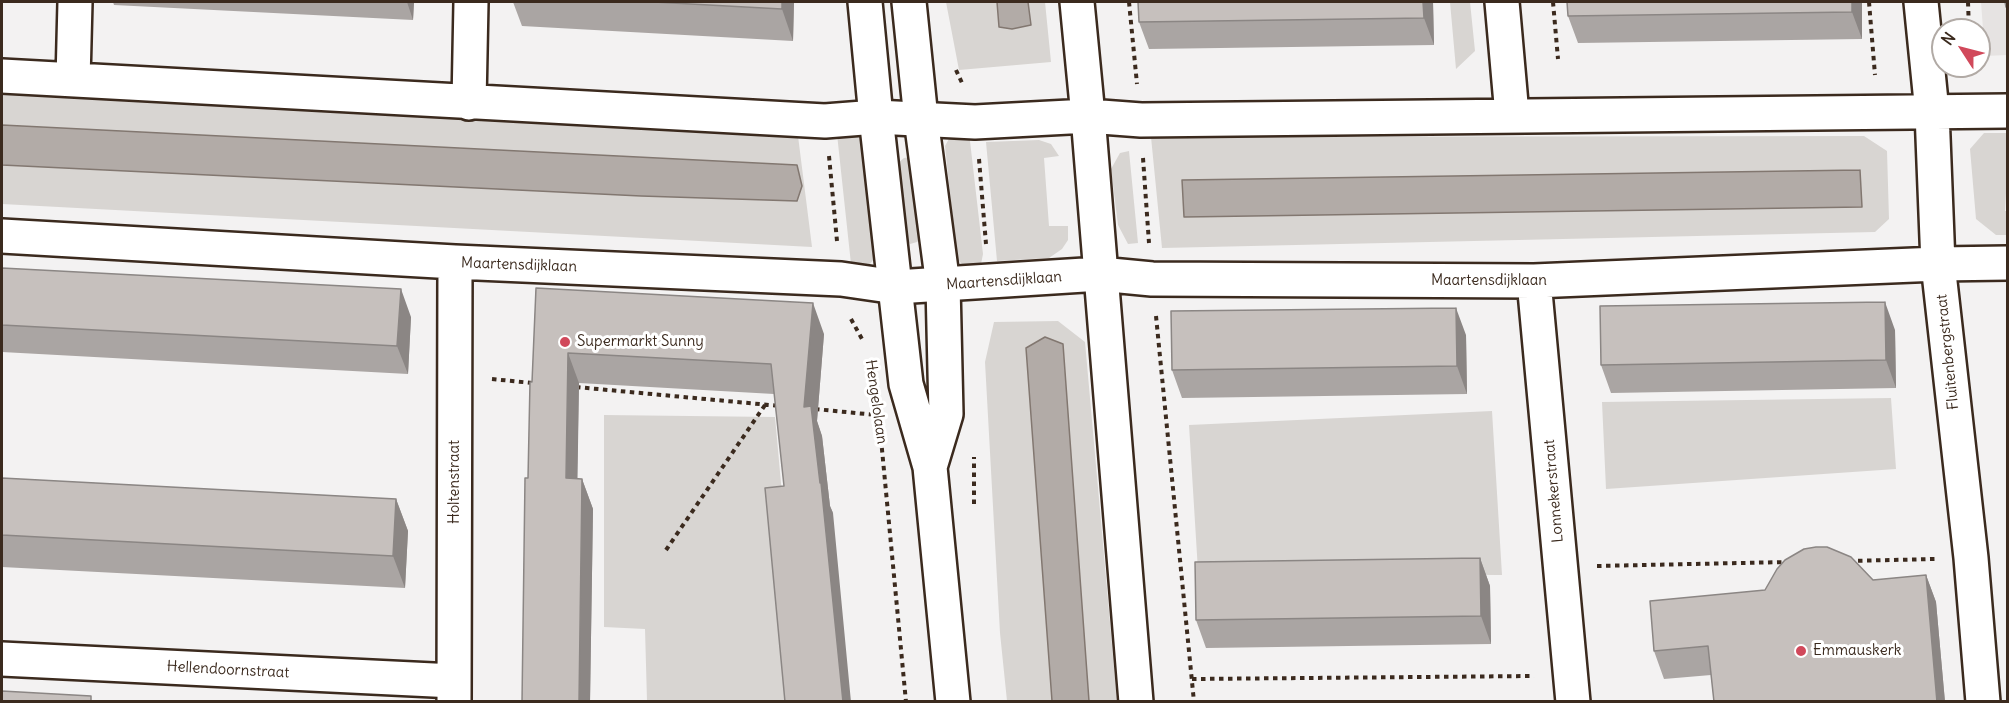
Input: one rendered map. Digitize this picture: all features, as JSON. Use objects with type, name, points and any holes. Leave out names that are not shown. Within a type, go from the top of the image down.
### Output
[{"type":"street","points":[[73,81],[75,2]]},
{"type":"street","points":[[469,103],[471,2]]},
{"type":"street","points":[[865,2],[906,384],[930,467],[953,702]]},
{"type":"street","points":[[909,2],[921,118],[943,285],[946,414],[930,467]]},
{"type":"street","points":[[1077,2],[1136,702]]},
{"type":"street","points":[[1502,2],[1512,116]]},
{"type":"street","name":"Fluitenbergstraat","points":[[1921,2],[1932,112],[1938,264],[1971,558],[1983,702]]},
{"type":"street","points":[[2,76],[825,121],[876,117],[975,122],[1088,116],[1141,120],[2007,111]]},
{"type":"street","name":"Maartensdijklaan","points":[[2,236],[454,262],[840,279],[896,287],[1100,274],[1152,279],[1534,281],[2007,263]]},
{"type":"street","name":"Holtenstraat","points":[[454,262],[454,692]]},
{"type":"street","name":"Lonnekerstraat","points":[[1534,281],[1572,689]]},
{"type":"street","name":"Hellendoornstraat","points":[[2,660],[454,692]]},
{"type":"path","points":[[1130,2],[1152,279],[1194,702]]},
{"type":"path","points":[[1553,2],[1558,59]]},
{"type":"path","points":[[1869,2],[1877,111]]},
{"type":"path","points":[[1968,2],[1969,18]]},
{"type":"path","name":"Hengelolaan","points":[[825,121],[840,279],[847,311],[864,342]]},
{"type":"path","points":[[455,376],[539,384]]},
{"type":"path","points":[[575,387],[788,407]]},
{"type":"path","points":[[666,550],[765,405]]},
{"type":"path","name":"Hengelolaan","points":[[811,409],[879,415],[878,406]]},
{"type":"path","name":"Hengelolaan","points":[[880,427],[906,702]]},
{"type":"path","points":[[1843,561],[1937,559]]},
{"type":"path","points":[[1561,566],[1796,562]]},
{"type":"path","points":[[1192,680],[1572,689]]},
{"type":"shaded area","points":[[946,2],[997,2],[999,27],[1031,24],[1028,2],[1045,2],[1051,62],[959,70]]},
{"type":"shaded area","points":[[997,2],[1028,2],[1031,25],[1012,29],[999,27]]},
{"type":"shaded area","points":[[1450,2],[1470,2],[1475,51],[1456,69]]},
{"type":"shaded area","points":[[1981,2],[2007,2],[2007,55],[1991,56],[1991,18],[1982,18]]},
{"type":"shaded area","points":[[2,92],[798,136],[812,247],[2,204],[2,165],[641,196],[796,201],[802,186],[797,165],[2,125]]},
{"type":"shaded area","points":[[2,125],[797,165],[802,186],[797,201],[641,196],[2,165]]},
{"type":"shaded area","points":[[1984,133],[2007,133],[2005,211],[2007,211],[2007,235],[1996,235],[1976,219],[1970,149]]},
{"type":"shaded area","points":[[837,134],[858,136],[865,144],[877,255],[870,264],[851,264]]},
{"type":"shaded area","points":[[1864,136],[1887,151],[1889,219],[1875,232],[1162,248],[1151,137]],"holes":[[[1860,170],[1862,207],[1184,216]]]},
{"type":"shaded area","points":[[950,137],[967,137],[970,141],[983,254],[981,264],[963,265],[957,259],[945,146]]},
{"type":"shaded area","points":[[1039,140],[1051,144],[1059,156],[1044,158],[1049,226],[1068,226],[1068,240],[1062,249],[1049,258],[997,261],[986,142]]},
{"type":"shaded area","points":[[1129,151],[1138,243],[1128,244],[1118,225],[1111,169],[1120,153]]},
{"type":"shaded area","points":[[910,157],[923,237],[910,244],[906,239],[895,174],[899,162]]},
{"type":"shaded area","points":[[1860,170],[1862,207],[1184,217],[1182,180]]},
{"type":"shaded area","points":[[1058,321],[1085,342],[1117,701],[1089,701],[1063,345],[1026,349],[1052,701],[1007,701],[1000,633],[985,362],[994,322]]},
{"type":"shaded area","points":[[1045,337],[1063,344],[1089,701],[1052,701],[1026,348]]},
{"type":"shaded area","points":[[1891,398],[1896,469],[1606,489],[1602,402]]},
{"type":"shaded area","points":[[1492,411],[1502,575],[1263,574],[1198,571],[1189,425]]},
{"type":"shaded area","points":[[604,415],[775,417],[783,505],[767,509],[785,701],[647,701],[645,629],[604,627]]},
{"type":"building","points":[[654,2],[782,2],[782,9]]},
{"type":"building","points":[[1138,2],[1423,2],[1424,18],[1139,22]]},
{"type":"building","points":[[1567,2],[1852,2],[1852,12],[1568,16]]},
{"type":"building","points":[[2,268],[401,289],[397,346],[2,325]]},
{"type":"building","points":[[536,288],[813,303],[804,407],[811,406],[843,702],[785,702],[765,488],[784,486],[771,364],[568,353],[566,478],[582,479],[579,702],[522,702],[525,478],[528,478],[530,382],[532,382]]},
{"type":"building","points":[[1885,302],[1886,360],[1601,365],[1600,306]]},
{"type":"building","points":[[1456,308],[1457,366],[1172,370],[1171,311]]},
{"type":"building","points":[[2,478],[396,499],[393,556],[2,535]]},
{"type":"building","name":"Emmauskerk","points":[[1827,547],[1851,557],[1873,580],[1926,575],[1937,702],[1714,702],[1708,646],[1654,651],[1650,601],[1765,590],[1785,560],[1804,549]]},
{"type":"building","points":[[1480,558],[1481,616],[1196,620],[1195,562]]},
{"type":"building","points":[[2,691],[91,696],[91,702],[2,702]]},
{"type":"place","name":"Supermarkt Sunny","points":[[565,342]]},
{"type":"place","name":"Emmauskerk","points":[[1801,651]]}]
